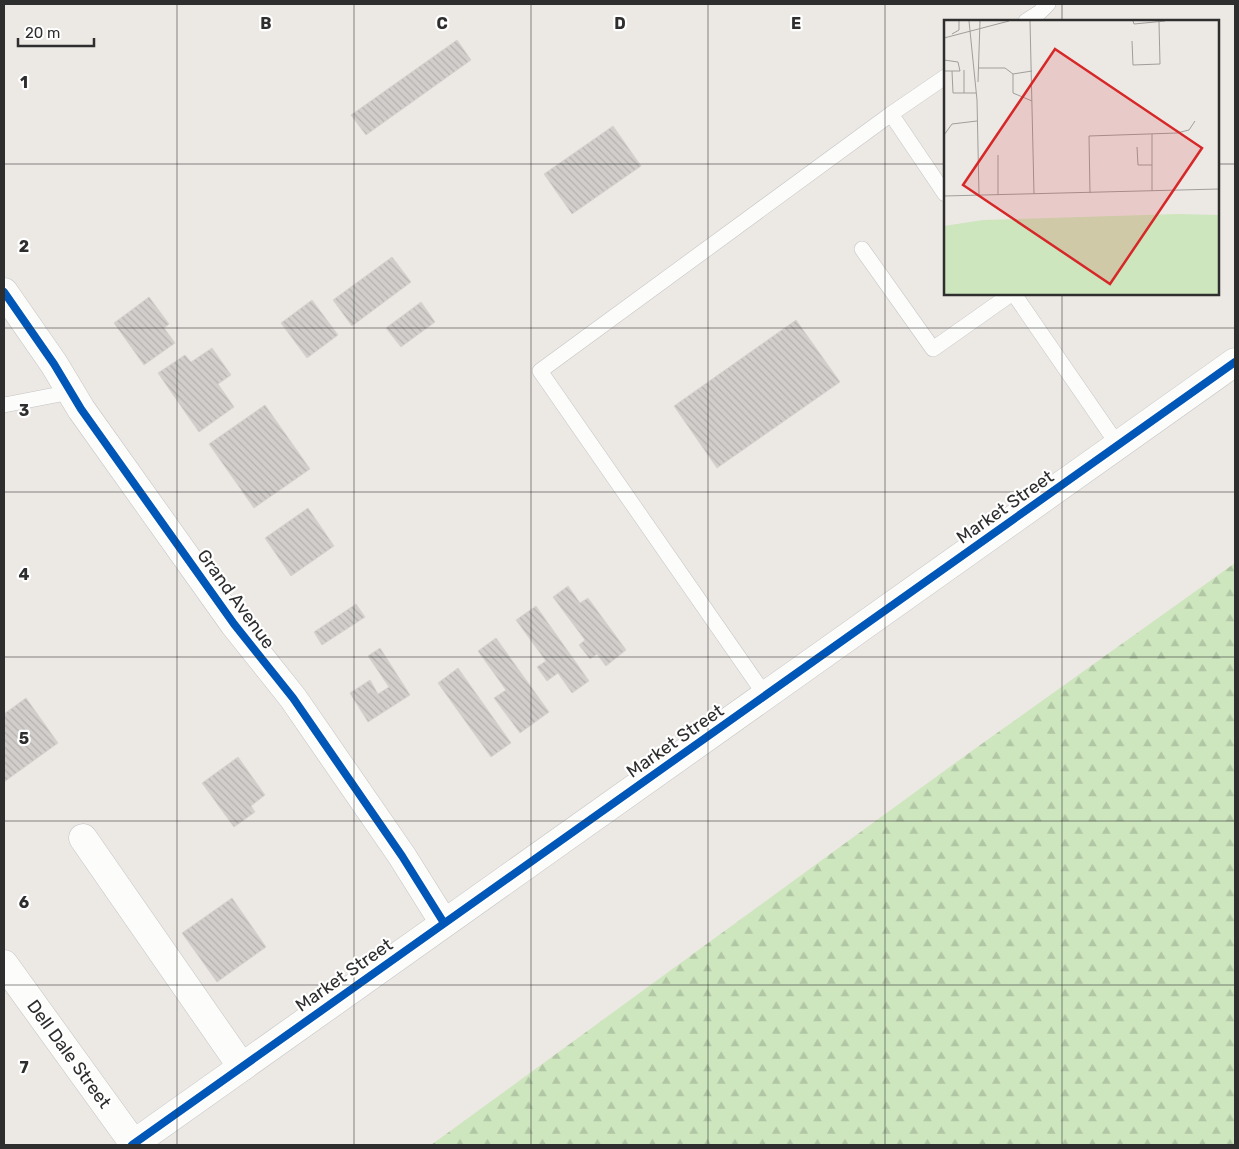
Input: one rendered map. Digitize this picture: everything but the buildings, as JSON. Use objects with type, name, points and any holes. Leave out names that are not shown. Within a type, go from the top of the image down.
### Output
[{"type":"street","name":"Grand Avenue","points":[[4,292],[54,364],[82,409],[234,624],[293,698],[402,856],[444,923]]},
{"type":"street","name":"Market Street","points":[[133,1144],[1235,362]]},
{"type":"street","points":[[82,838],[242,1067]]},
{"type":"street","name":"Dell Dale Street","points":[[4,964],[133,1144]]},
{"type":"lane","points":[[1028,20],[1048,4]]},
{"type":"lane","points":[[765,695],[540,371],[891,114],[944,78]]},
{"type":"lane","points":[[891,114],[944,193]]},
{"type":"lane","points":[[862,249],[933,349],[1012,295]]},
{"type":"lane","points":[[1014,295],[1118,445]]},
{"type":"lane","points":[[4,404],[71,392]]},
{"type":"green space","points":[[1235,563],[1235,1145],[431,1145],[962,758]]},
{"type":"cycle path","points":[[4,292],[54,364],[81,409],[234,624],[293,698],[402,856],[444,923]]},
{"type":"cycle path","points":[[132,1145],[1235,362]]}]
